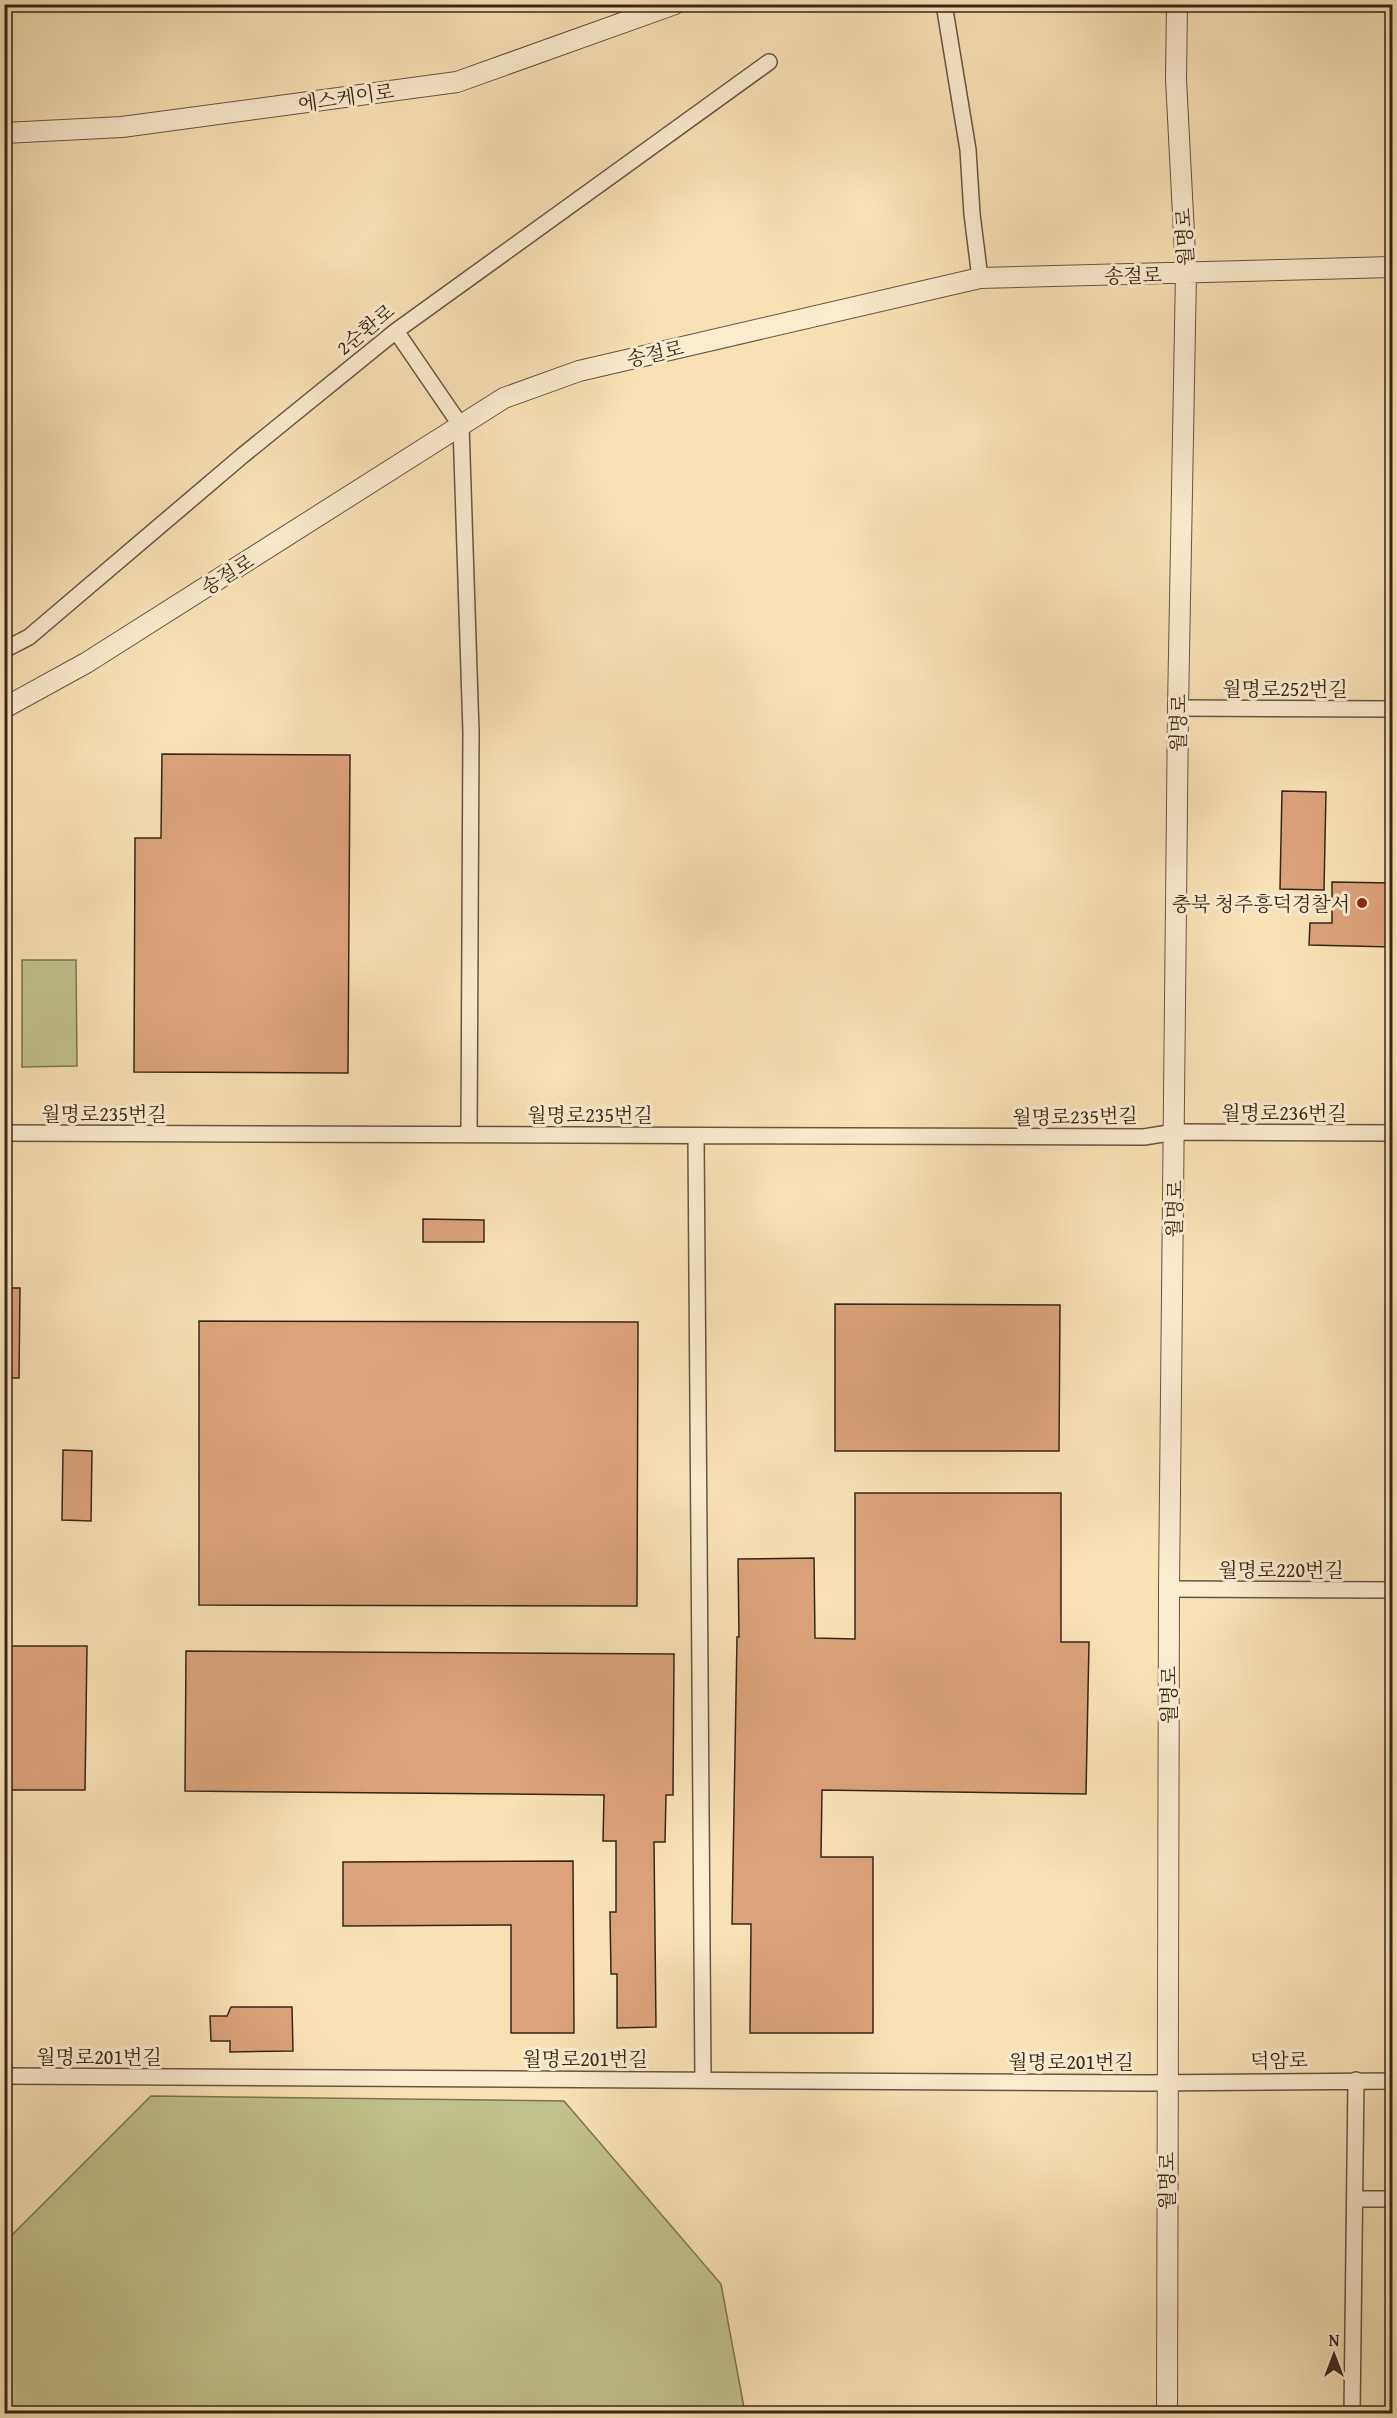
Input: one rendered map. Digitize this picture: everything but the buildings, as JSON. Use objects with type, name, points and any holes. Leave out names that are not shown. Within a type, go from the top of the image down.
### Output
[{"type":"street","name":"에스케이로","points":[[4,133],[122,127],[457,82],[675,4]]},
{"type":"street","points":[[944,4],[968,150],[972,214],[980,278]]},
{"type":"street","name":"월명로","points":[[1167,2414],[1166,2083],[1169,1589],[1178,708],[1186,273],[1176,79],[1177,4]]},
{"type":"street","name":"2순환로","points":[[4,650],[29,637],[242,456],[396,331],[769,62]]},
{"type":"street","name":"송절로","points":[[4,708],[86,663],[504,398],[579,371],[980,278],[1392,267]]},
{"type":"street","points":[[396,331],[461,426],[471,732],[469,1135]]},
{"type":"street","name":"월명로252번길","points":[[1178,708],[1392,709]]},
{"type":"street","name":"월명로235번길","points":[[4,1133],[1132,1137],[1174,1132]]},
{"type":"street","name":"월명로236번길","points":[[1174,1132],[1392,1133]]},
{"type":"street","points":[[696,1136],[703,2080]]},
{"type":"street","name":"월명로220번길","points":[[1169,1589],[1392,1590]]},
{"type":"street","name":"월명로201번길","points":[[4,2076],[1166,2083]]},
{"type":"street","points":[[1353,2414],[1356,2080]]},
{"type":"street","name":"덕암로","points":[[1166,2083],[1392,2081]]},
{"type":"street","points":[[1355,2199],[1392,2199]]},
{"type":"green space","points":[[22,960],[76,960],[77,1066],[22,1067]]},
{"type":"green space","points":[[151,2096],[564,2101],[721,2284],[745,2413],[5,2413],[5,2242]]},
{"type":"place","name":"충북 청주흥덕경찰서","points":[[1362,903]]}]
